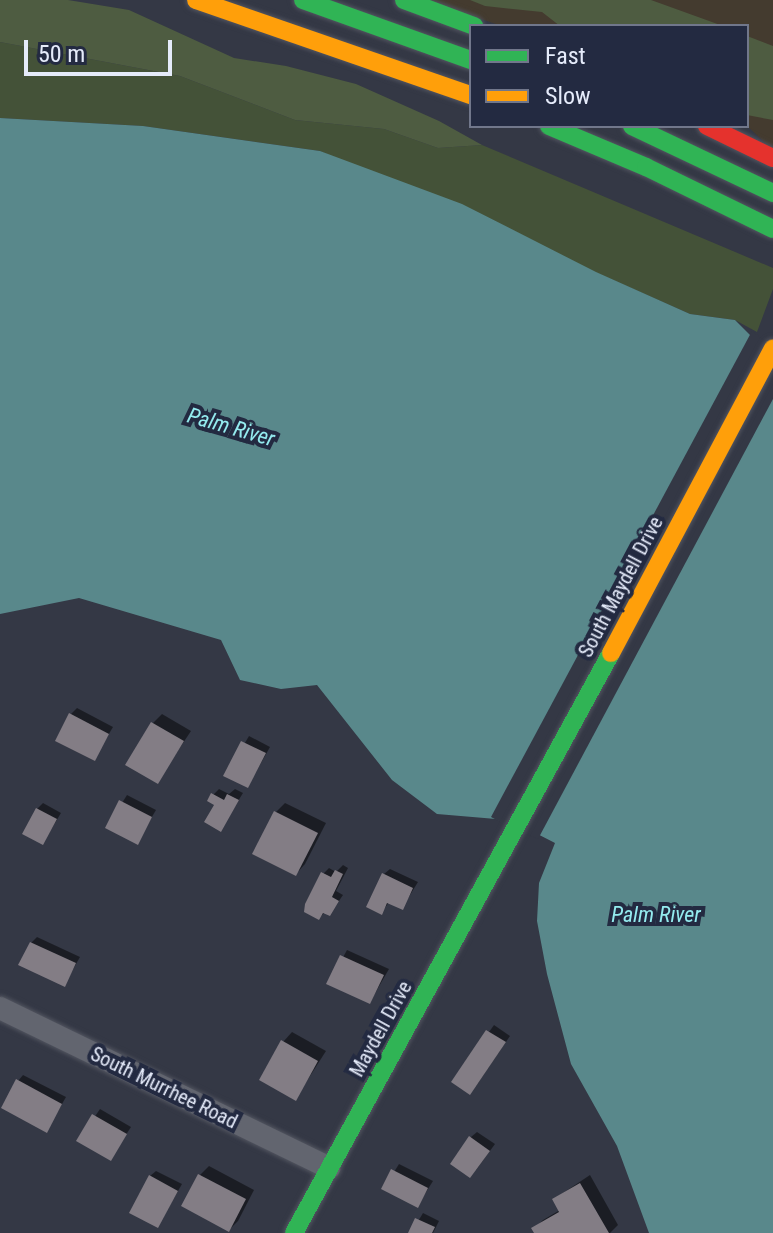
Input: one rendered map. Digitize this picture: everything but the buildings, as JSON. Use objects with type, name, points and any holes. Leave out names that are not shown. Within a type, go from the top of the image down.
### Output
[{"type":"main road","points":[[196,0],[469,94]]},
{"type":"main road","points":[[303,0],[469,59]]},
{"type":"main road","points":[[404,0],[469,24]]},
{"type":"main road","points":[[554,128],[646,167],[767,226]]},
{"type":"main road","points":[[636,128],[773,193]]},
{"type":"main road","points":[[711,128],[773,158]]},
{"type":"main road","name":"South Maydell Drive","points":[[508,847],[773,348]]},
{"type":"main road","name":"Maydell Drive","points":[[294,1233],[508,847]]},
{"type":"street","name":"South Murrhee Road","points":[[0,1008],[329,1168]]},
{"type":"shaded area","points":[[0,0],[68,0],[129,10],[234,58],[286,66],[356,84],[439,121],[482,145],[438,148],[384,129],[295,120],[180,76],[0,42]]},
{"type":"shaded area","points":[[424,0],[773,0],[773,150],[749,128],[749,24],[496,24]]},
{"type":"shaded area","points":[[470,0],[651,0],[717,24],[557,24],[542,12],[485,6]]},
{"type":"shaded area","points":[[749,37],[773,46],[773,120],[749,115]]},
{"type":"shaded area","points":[[0,42],[180,76],[295,120],[384,129],[438,148],[482,145],[773,268],[773,289],[757,332],[735,320],[690,314],[320,151],[143,126],[0,118]]},
{"type":"water","name":"Palm River","points":[[0,118],[143,126],[320,151],[462,204],[596,272],[690,314],[735,320],[764,349],[773,351],[773,1233],[649,1233],[617,1146],[571,1064],[547,974],[537,921],[539,883],[555,843],[514,822],[511,827],[496,819],[437,814],[392,780],[317,685],[281,689],[240,680],[221,640],[79,598],[0,614]]},
{"type":"pier","points":[[752,331],[773,347],[773,399],[538,839],[514,829],[491,817]]},
{"type":"traffic: fast","points":[[303,0],[469,59]]},
{"type":"traffic: fast","points":[[404,0],[469,24]]},
{"type":"traffic: fast","points":[[554,128],[646,167],[773,229]]},
{"type":"traffic: fast","points":[[636,128],[773,193]]},
{"type":"traffic: fast","points":[[294,1233],[611,653]]},
{"type":"traffic: slow","points":[[196,0],[469,94]]},
{"type":"traffic: slow","points":[[611,653],[773,348]]},
{"type":"traffic: jam","points":[[711,128],[773,158]]}]
